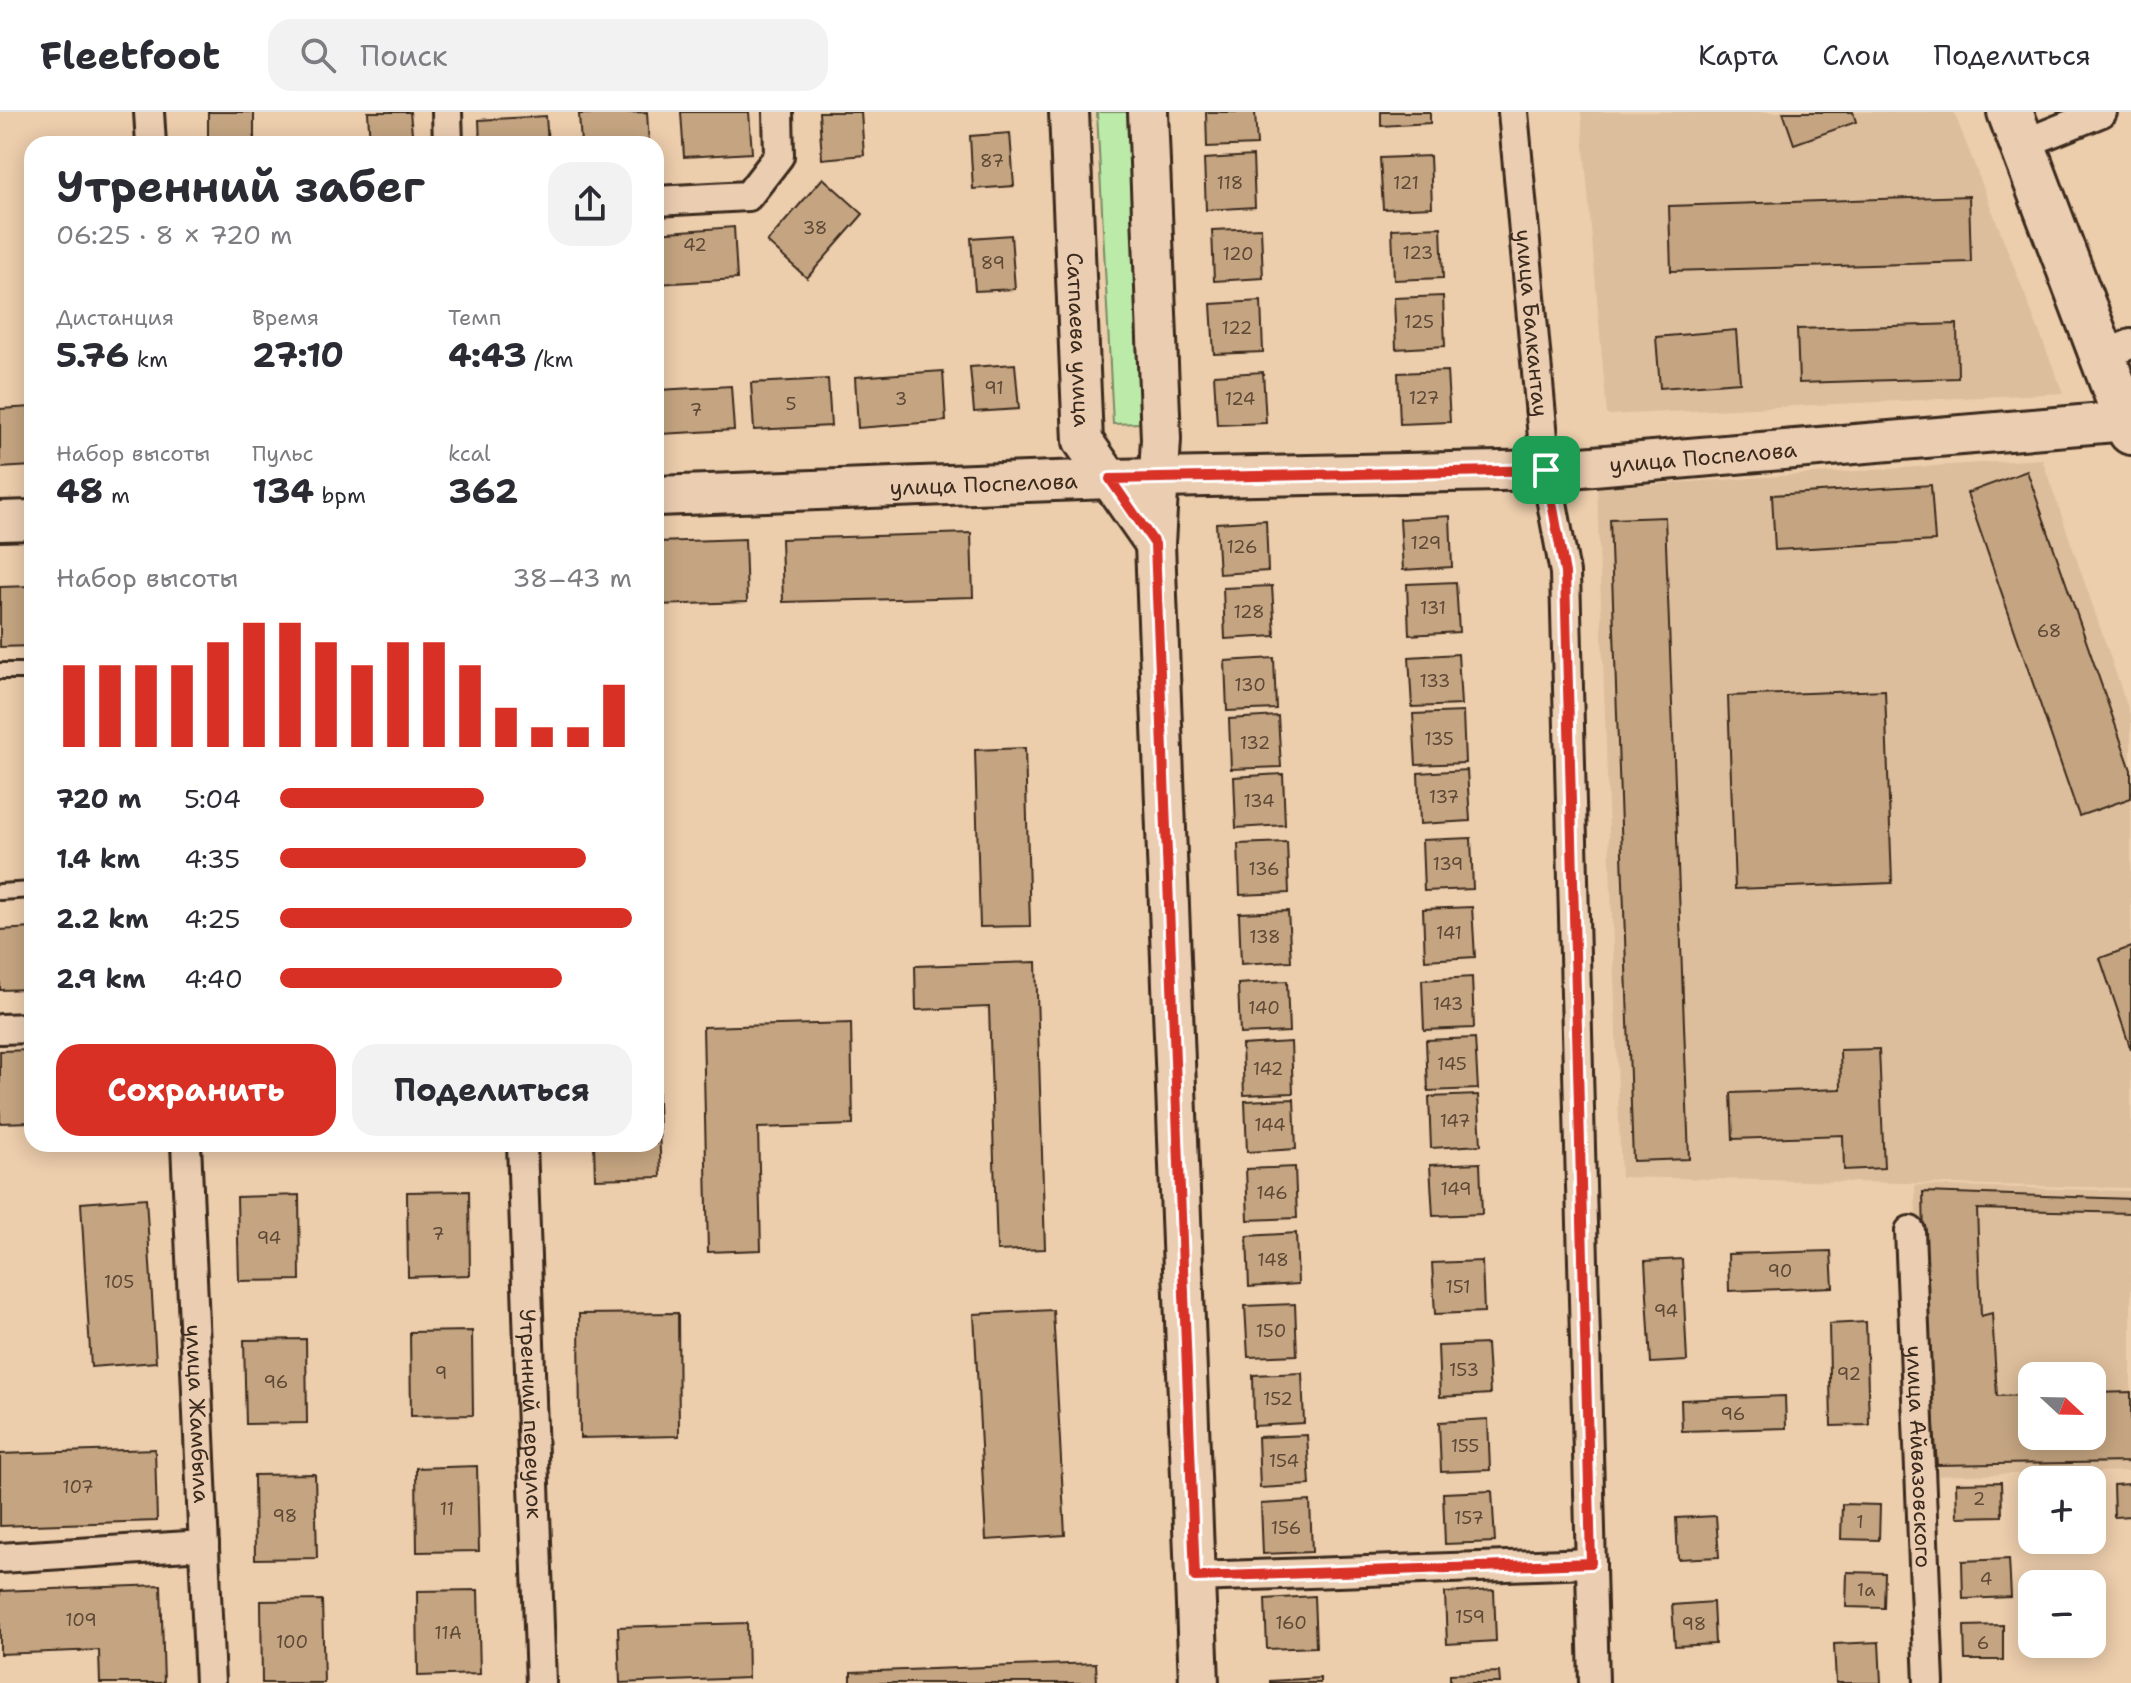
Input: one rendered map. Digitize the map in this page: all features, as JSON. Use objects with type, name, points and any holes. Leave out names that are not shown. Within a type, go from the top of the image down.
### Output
[{"type":"main road","points":[[2017,128],[2116,350],[2129,426]]},
{"type":"street","points":[[149,112],[150,136]]},
{"type":"street","points":[[447,112],[448,136]]},
{"type":"street","points":[[664,201],[748,196],[779,156],[778,112]]},
{"type":"street","name":"Сатпаева улица","points":[[1069,112],[1083,441],[1155,544]]},
{"type":"street","points":[[1148,112],[1161,439],[1155,544],[1199,1683]]},
{"type":"street","name":"улица Балкантау","points":[[1513,112],[1546,470],[1565,573],[1594,1683]]},
{"type":"street","points":[[2017,128],[2102,112]]},
{"type":"street","name":"улица Поспелова","points":[[664,496],[1110,479],[1546,470],[2129,426]]},
{"type":"street","points":[[0,521],[24,520]]},
{"type":"street","points":[[0,1029],[24,1028]]},
{"type":"street","name":"улица Жамбыла","points":[[186,1152],[210,1683]]},
{"type":"street","name":"Утренний переулок","points":[[522,1152],[541,1683]]},
{"type":"street","name":"улица Айвазовского","points":[[1910,1231],[1929,1683]]},
{"type":"street","points":[[0,1558],[204,1545]]},
{"type":"street","points":[[1195,1577],[1591,1563]]},
{"type":"lane","points":[[0,671],[24,671]]},
{"type":"lane","points":[[0,892],[24,890]]},
{"type":"shaded area","points":[[1581,112],[1954,112],[2063,393],[1607,415]]},
{"type":"shaded area","points":[[2042,459],[2131,717],[2131,1188],[1621,1177],[1597,488]]},
{"type":"shaded area","points":[[1915,1185],[2131,1191],[2131,1471],[2106,1472],[2106,1466],[2018,1466],[2018,1474],[1924,1476]]},
{"type":"green space","points":[[1097,112],[1152,112],[1168,422],[1113,424]]},
{"type":"building","points":[[208,112],[254,112],[254,136],[208,136]]},
{"type":"building","points":[[368,112],[410,112],[412,136],[370,136]]},
{"type":"building","points":[[647,112],[648,136],[580,136],[579,114]]},
{"type":"building","points":[[681,112],[749,112],[752,153],[684,157]]},
{"type":"building","points":[[819,112],[861,112],[864,155],[822,159]]},
{"type":"building","points":[[1206,112],[1255,112],[1257,145],[1207,147]]},
{"type":"building","points":[[1381,112],[1430,112],[1430,123],[1381,126]]},
{"type":"building","points":[[1783,112],[1853,112],[1856,122],[1794,144]]},
{"type":"building","points":[[546,116],[547,136],[480,136],[479,120]]},
{"type":"building","points":[[1010,133],[1014,186],[973,189],[970,136]]},
{"type":"building","points":[[1253,156],[1255,207],[1206,210],[1204,159]]},
{"type":"building","points":[[1430,156],[1432,207],[1383,209],[1380,158]]},
{"type":"building","points":[[823,178],[863,214],[807,278],[767,242]]},
{"type":"building","points":[[1969,196],[1971,262],[1671,271],[1669,206]]},
{"type":"building","points":[[734,227],[737,279],[664,284],[664,232]]},
{"type":"building","points":[[1441,227],[1443,278],[1394,280],[1392,229]]},
{"type":"building","points":[[1261,228],[1263,278],[1214,281],[1212,230]]},
{"type":"building","points":[[1011,235],[1015,289],[975,291],[971,238]]},
{"type":"building","points":[[1443,296],[1445,346],[1396,349],[1394,298]]},
{"type":"building","points":[[1261,301],[1263,352],[1214,354],[1211,304]]},
{"type":"building","points":[[1957,324],[1958,378],[1799,383],[1797,329]]},
{"type":"building","points":[[1736,330],[1740,382],[1660,388],[1656,337]]},
{"type":"building","points":[[1015,364],[1019,409],[974,412],[970,367]]},
{"type":"building","points":[[943,371],[946,421],[858,428],[855,377]]},
{"type":"building","points":[[1447,371],[1450,422],[1400,424],[1398,373]]},
{"type":"building","points":[[1263,372],[1266,423],[1217,425],[1214,375]]},
{"type":"building","points":[[828,379],[831,426],[754,430],[751,383]]},
{"type":"building","points":[[731,386],[734,430],[664,434],[664,390]]},
{"type":"building","points":[[24,408],[24,466],[0,468],[0,409]]},
{"type":"building","points":[[2027,471],[2131,770],[2131,798],[2079,816],[1967,493]]},
{"type":"building","points":[[1931,485],[1935,541],[1775,550],[1772,495]]},
{"type":"building","points":[[1450,516],[1452,567],[1403,570],[1400,519]]},
{"type":"building","points":[[1665,517],[1689,1159],[1633,1161],[1610,519]]},
{"type":"building","points":[[1266,520],[1268,571],[1219,574],[1216,523]]},
{"type":"building","points":[[971,533],[973,597],[783,602],[781,539]]},
{"type":"building","points":[[745,539],[747,602],[664,605],[664,542]]},
{"type":"building","points":[[1456,582],[1459,632],[1409,635],[1407,584]]},
{"type":"building","points":[[24,586],[24,646],[0,647],[0,587]]},
{"type":"building","points":[[1272,586],[1275,636],[1225,639],[1223,588]]},
{"type":"building","points":[[1458,654],[1461,705],[1412,707],[1409,657]]},
{"type":"building","points":[[1274,658],[1276,709],[1227,711],[1225,661]]},
{"type":"building","points":[[1885,690],[1892,883],[1735,889],[1728,696]]},
{"type":"building","points":[[1463,712],[1465,763],[1416,765],[1413,714]]},
{"type":"building","points":[[1278,716],[1281,767],[1231,769],[1229,719]]},
{"type":"building","points":[[1025,748],[1030,926],[980,927],[975,750]]},
{"type":"building","points":[[1467,770],[1470,821],[1420,824],[1418,773]]},
{"type":"building","points":[[1283,774],[1285,825],[1236,828],[1234,777]]},
{"type":"building","points":[[1471,838],[1473,889],[1424,891],[1422,840]]},
{"type":"building","points":[[1287,842],[1289,893],[1240,895],[1238,844]]},
{"type":"building","points":[[1472,907],[1475,957],[1425,960],[1423,909]]},
{"type":"building","points":[[1288,911],[1291,961],[1241,964],[1239,913]]},
{"type":"building","points":[[24,928],[24,989],[0,990],[0,930]]},
{"type":"building","points":[[2131,947],[2131,1050],[2100,958]]},
{"type":"building","points":[[1036,962],[1045,1249],[997,1251],[989,1007],[916,1010],[915,966]]},
{"type":"building","points":[[1472,977],[1474,1028],[1424,1030],[1422,980]]},
{"type":"building","points":[[1287,981],[1289,1032],[1240,1034],[1238,984]]},
{"type":"building","points":[[851,1023],[853,1125],[758,1128],[761,1250],[708,1252],[703,1027]]},
{"type":"building","points":[[1475,1038],[1478,1089],[1428,1091],[1426,1040]]},
{"type":"building","points":[[1291,1042],[1293,1093],[1244,1095],[1242,1045]]},
{"type":"building","points":[[1879,1049],[1884,1168],[1844,1170],[1843,1135],[1733,1139],[1731,1093],[1841,1089],[1840,1050]]},
{"type":"building","points":[[24,1050],[24,1122],[0,1123],[0,1051]]},
{"type":"building","points":[[1478,1095],[1481,1145],[1431,1148],[1429,1097]]},
{"type":"building","points":[[1294,1099],[1296,1149],[1247,1152],[1245,1101]]},
{"type":"building","points":[[594,1152],[660,1152],[661,1177],[595,1179]]},
{"type":"building","points":[[1480,1163],[1482,1214],[1433,1216],[1430,1165]]},
{"type":"building","points":[[1295,1167],[1297,1218],[1248,1220],[1246,1169]]},
{"type":"building","points":[[469,1191],[470,1275],[408,1277],[407,1192]]},
{"type":"building","points":[[1923,1192],[2131,1199],[2131,1213],[1977,1209],[1981,1316],[1992,1313],[1997,1396],[2018,1395],[2018,1450],[2106,1450],[2106,1393],[2131,1392],[2131,1462],[1937,1465],[1926,1326]]},
{"type":"building","points":[[299,1195],[300,1280],[239,1281],[237,1197]]},
{"type":"building","points":[[146,1198],[156,1362],[91,1367],[81,1203]]},
{"type":"building","points":[[1296,1233],[1298,1284],[1249,1287],[1247,1236]]},
{"type":"building","points":[[1831,1251],[1833,1287],[1729,1291],[1728,1254]]},
{"type":"building","points":[[1682,1259],[1687,1361],[1651,1363],[1645,1261]]},
{"type":"building","points":[[1482,1261],[1484,1312],[1435,1314],[1432,1263]]},
{"type":"building","points":[[1295,1304],[1297,1355],[1248,1357],[1245,1306]]},
{"type":"building","points":[[1053,1310],[1065,1535],[986,1540],[974,1314]]},
{"type":"building","points":[[678,1313],[679,1436],[580,1438],[579,1314]]},
{"type":"building","points":[[1866,1322],[1869,1425],[1831,1426],[1829,1324]]},
{"type":"building","points":[[472,1331],[473,1415],[411,1416],[410,1332]]},
{"type":"building","points":[[306,1339],[307,1423],[246,1424],[244,1340]]},
{"type":"building","points":[[1487,1344],[1490,1394],[1440,1397],[1438,1346]]},
{"type":"building","points":[[1302,1373],[1304,1423],[1254,1426],[1253,1375]]},
{"type":"building","points":[[1785,1396],[1786,1428],[1682,1431],[1681,1400]]},
{"type":"building","points":[[1488,1419],[1490,1470],[1441,1472],[1439,1422]]},
{"type":"building","points":[[1307,1435],[1310,1485],[1260,1488],[1258,1437]]},
{"type":"building","points":[[155,1449],[157,1521],[0,1526],[0,1454]]},
{"type":"building","points":[[477,1466],[479,1551],[417,1552],[416,1468]]},
{"type":"building","points":[[315,1474],[317,1558],[255,1559],[254,1475]]},
{"type":"building","points":[[2001,1482],[2002,1516],[1957,1517],[1956,1483]]},
{"type":"building","points":[[2131,1484],[2131,1516],[2114,1517],[2113,1485]]},
{"type":"building","points":[[1492,1491],[1495,1542],[1445,1544],[1443,1493]]},
{"type":"building","points":[[1310,1501],[1312,1552],[1263,1554],[1261,1504]]},
{"type":"building","points":[[1842,1504],[1880,1505],[1879,1540],[1841,1539]]},
{"type":"building","points":[[1716,1516],[1719,1557],[1678,1559],[1676,1518]]},
{"type":"building","points":[[2009,1559],[2011,1597],[1963,1599],[1962,1561]]},
{"type":"building","points":[[1847,1572],[1885,1573],[1884,1608],[1846,1607]]},
{"type":"building","points":[[161,1585],[164,1683],[100,1683],[99,1650],[0,1654],[0,1591]]},
{"type":"building","points":[[478,1590],[480,1674],[418,1676],[417,1591]]},
{"type":"building","points":[[1494,1590],[1496,1641],[1447,1644],[1445,1593]]},
{"type":"building","points":[[1314,1596],[1316,1647],[1267,1649],[1265,1599]]},
{"type":"building","points":[[322,1600],[324,1683],[262,1683],[261,1601]]},
{"type":"building","points":[[1713,1602],[1715,1644],[1675,1646],[1672,1605]]},
{"type":"building","points":[[747,1623],[748,1678],[620,1683],[618,1627]]},
{"type":"building","points":[[2003,1625],[2003,1660],[1965,1660],[1964,1626]]},
{"type":"building","points":[[1879,1642],[1881,1683],[1836,1683],[1834,1644]]},
{"type":"building","points":[[1096,1663],[1097,1683],[851,1683],[851,1672]]},
{"type":"building","points":[[1499,1672],[1500,1683],[1450,1683],[1450,1674]]},
{"type":"building","points":[[1320,1678],[1320,1683],[1270,1683],[1270,1681]]},
{"type":"route","points":[[1546,470],[1565,573],[1591,1563],[1195,1577],[1155,544],[1110,479],[1141,481],[1546,470]]}]
